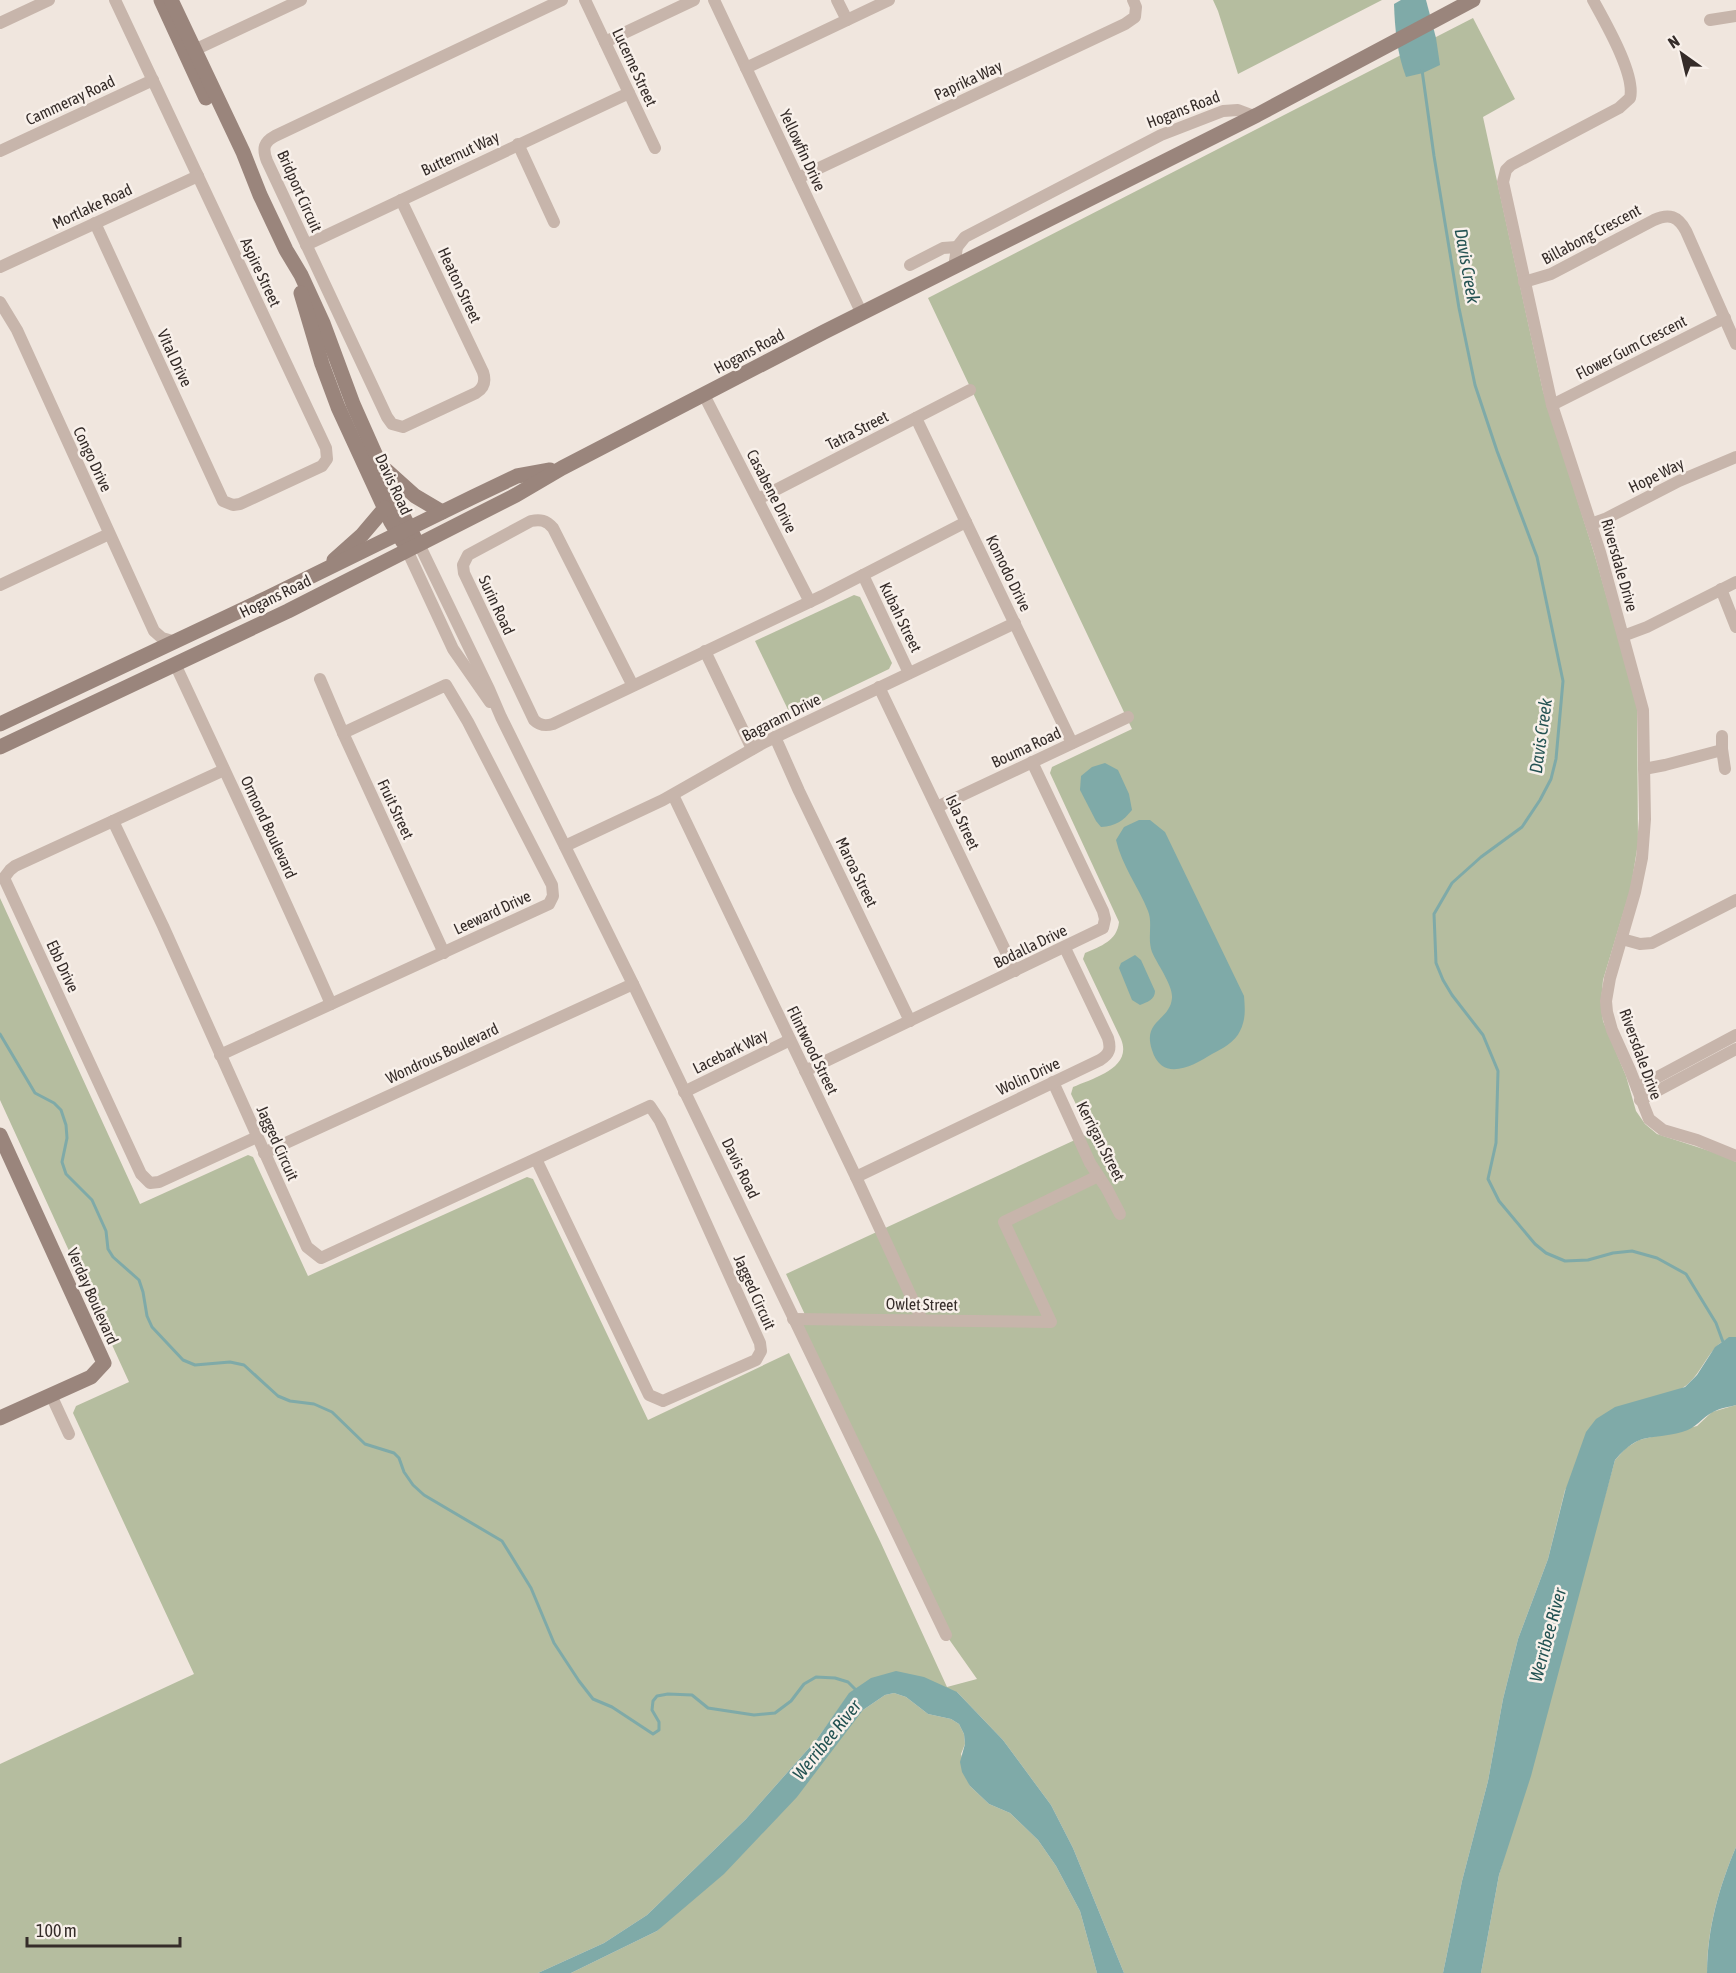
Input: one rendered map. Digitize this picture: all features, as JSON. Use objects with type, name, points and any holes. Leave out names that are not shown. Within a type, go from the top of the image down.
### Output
[{"type":"street","points":[[0,22],[49,0]]},
{"type":"street","name":"Aspire Street","points":[[115,0],[328,455],[326,462],[318,468],[240,504],[229,505]]},
{"type":"street","name":"Davis Road","points":[[161,0],[190,53]]},
{"type":"street","name":"Davis Road","points":[[171,0],[223,134],[260,195],[323,323],[353,404],[382,466],[404,532]]},
{"type":"street","points":[[190,53],[301,0]]},
{"type":"street","name":"Bridport Circuit","points":[[483,385],[477,393],[408,425],[403,427],[392,424],[306,245],[264,149],[268,141],[562,0]]},
{"type":"street","name":"Lucerne Street","points":[[585,0],[655,148]]},
{"type":"street","points":[[605,42],[694,0]]},
{"type":"street","name":"Yellowfin Drive","points":[[714,0],[862,314]]},
{"type":"street","points":[[837,0],[847,20]]},
{"type":"street","points":[[746,68],[889,0]]},
{"type":"street","name":"Paprika Way","points":[[798,178],[1125,24],[1134,18],[1136,13],[1133,0]]},
{"type":"street","name":"Hogans Road","points":[[0,747],[288,611],[516,495],[562,468],[704,395],[1353,65],[1473,0]]},
{"type":"street","name":"Riversdale Drive","points":[[1593,0],[1618,49],[1631,84],[1630,98],[1623,106],[1518,161],[1506,170],[1503,182],[1552,405],[1591,524],[1643,710],[1645,819],[1642,858],[1635,892],[1610,978],[1606,1001],[1607,1012],[1648,1119],[1658,1127],[1710,1144],[1736,1156]]},
{"type":"street","points":[[1710,20],[1736,16]]},
{"type":"street","name":"Cammeray Road","points":[[0,151],[153,80]]},
{"type":"street","name":"Butternut Way","points":[[306,245],[629,93]]},
{"type":"street","name":"Hogans Road","points":[[957,247],[969,235],[1176,129],[1233,109],[1254,116]]},
{"type":"street","points":[[518,144],[554,222]]},
{"type":"street","name":"Mortlake Road","points":[[0,267],[198,176]]},
{"type":"street","name":"Heaton Street","points":[[402,200],[483,372],[483,385]]},
{"type":"street","name":"Billabong Crescent","points":[[1524,282],[1543,278],[1654,219],[1670,216],[1678,219],[1686,231],[1736,344]]},
{"type":"street","name":"Vital Drive","points":[[95,223],[220,497],[229,505]]},
{"type":"street","points":[[910,264],[943,248],[957,247],[954,268]]},
{"type":"street","name":"Davis Road","points":[[286,250],[331,390],[385,508],[413,547],[453,649],[501,717],[537,786],[946,1635]]},
{"type":"street","name":"Congo Drive","points":[[2,310],[154,631]]},
{"type":"street","name":"Flower Gum Crescent","points":[[1552,405],[1725,318]]},
{"type":"street","name":"Tatra Street","points":[[758,499],[970,390]]},
{"type":"street","name":"Casabene Drive","points":[[704,395],[810,602]]},
{"type":"street","name":"Komodo Drive","points":[[916,418],[1072,743]]},
{"type":"street","name":"Hope Way","points":[[1591,524],[1688,477],[1736,457]]},
{"type":"street","points":[[382,466],[415,496],[442,512]]},
{"type":"street","name":"Hogans Road","points":[[0,724],[176,642],[517,476],[562,468]]},
{"type":"street","points":[[326,568],[362,535],[385,508]]},
{"type":"street","name":"Surin Road","points":[[633,686],[553,528],[548,523],[541,519],[531,521],[468,555],[463,565],[464,573],[530,713],[536,722],[544,725],[554,724],[810,602],[966,522]]},
{"type":"street","points":[[1,581],[110,534]]},
{"type":"street","name":"Kubah Street","points":[[863,575],[909,673]]},
{"type":"street","points":[[1623,636],[1647,627],[1736,582]]},
{"type":"street","points":[[1720,589],[1736,627]]},
{"type":"street","name":"Bagaram Drive","points":[[565,846],[673,795],[775,737],[1015,623]]},
{"type":"street","points":[[144,656],[154,631],[162,638],[176,642]]},
{"type":"street","points":[[705,651],[752,749]]},
{"type":"street","name":"Ormond Boulevard","points":[[176,664],[332,1004]]},
{"type":"street","name":"Fruit Street","points":[[320,679],[444,953]]},
{"type":"street","name":"Leeward Drive","points":[[220,1055],[549,904],[553,896],[552,885],[468,722],[446,685],[343,733]]},
{"type":"street","name":"Isla Street","points":[[879,687],[1015,971]]},
{"type":"street","name":"Bouma Road","points":[[937,807],[1128,717]]},
{"type":"street","points":[[1722,736],[1725,769]]},
{"type":"street","name":"Maroa Street","points":[[775,737],[910,1022]]},
{"type":"street","points":[[1644,769],[1722,750]]},
{"type":"street","name":"Bodalla Drive","points":[[805,1071],[1100,931],[1105,924],[1105,916],[1032,762]]},
{"type":"street","name":"Ebb Drive","points":[[224,771],[15,866],[4,878],[145,1179],[150,1183],[159,1182],[257,1137]]},
{"type":"street","name":"Flintwood Street","points":[[673,795],[922,1320]]},
{"type":"street","name":"Jagged Circuit","points":[[113,821],[163,926],[307,1246],[321,1258],[650,1106],[660,1121],[760,1343],[761,1351],[756,1360],[663,1401],[649,1395],[536,1159]]},
{"type":"street","points":[[1622,939],[1640,944],[1652,943],[1736,900]]},
{"type":"street","name":"Wolin Drive","points":[[856,1177],[1100,1060],[1110,1050],[1108,1038],[1065,948]]},
{"type":"street","name":"Wondrous Boulevard","points":[[264,1152],[633,984]]},
{"type":"street","points":[[1640,1100],[1717,1052],[1736,1035]]},
{"type":"street","name":"Lacebark Way","points":[[684,1092],[790,1040]]},
{"type":"street","points":[[1637,1088],[1717,1052],[1736,1050]]},
{"type":"street","name":"Kerrigan Street","points":[[1053,1082],[1090,1163],[1120,1214]]},
{"type":"street","name":"Verday Boulevard","points":[[0,1135],[104,1363],[91,1377],[0,1418]]},
{"type":"street","name":"Owlet Street","points":[[793,1319],[1051,1322],[1004,1222],[1098,1176]]},
{"type":"street","points":[[51,1395],[69,1434]]},
{"type":"green space","points":[[1213,0],[1382,0],[1238,74]]},
{"type":"green space","points":[[1473,18],[1515,99],[1483,117],[1543,391],[1595,556],[1637,704],[1638,843],[1631,887],[1603,980],[1601,1002],[1603,1021],[1626,1076],[1636,1111],[1645,1124],[1657,1134],[1722,1155],[1736,1162],[1736,1337],[1726,1339],[1719,1344],[1687,1385],[1678,1390],[1565,1490],[1548,1559],[1518,1639],[1503,1699],[1488,1781],[1462,1881],[1443,1973],[1124,1973],[1073,1848],[1051,1805],[1003,1740],[957,1692],[850,1693],[817,1739],[746,1819],[647,1915],[604,1943],[538,1973],[0,1973],[0,1764],[194,1674],[73,1413],[76,1406],[129,1382],[0,1100],[0,898],[140,1204],[248,1155],[253,1157],[308,1276],[527,1177],[533,1179],[648,1420],[789,1353],[880,1541],[947,1687],[977,1679],[946,1635],[793,1319],[807,1319],[786,1274],[1090,1133],[1071,1094],[1073,1087],[1100,1076],[1116,1065],[1123,1049],[1121,1039],[1083,959],[1085,953],[1112,938],[1119,922],[1050,773],[1052,767],[1132,729],[928,298]]},
{"type":"green space","points":[[854,595],[860,597],[892,663],[889,669],[791,716],[755,641]]},
{"type":"green space","points":[[1736,1405],[1736,1847],[1715,1908],[1709,1940],[1707,1973],[1481,1973],[1499,1875],[1615,1460],[1626,1448],[1639,1440],[1697,1426],[1712,1412]]},
{"type":"green space","points":[[894,1693],[906,1697],[928,1714],[951,1719],[959,1724],[964,1734],[965,1744],[961,1754],[970,1786],[989,1804],[1010,1813],[1038,1840],[1056,1866],[1080,1911],[1097,1973],[571,1973],[657,1931],[863,1710],[885,1695]]},
{"type":"water","points":[[1401,0],[1426,0],[1440,65],[1423,73],[1406,77],[1395,23],[1394,4]]},
{"type":"water","points":[[1105,763],[1118,770],[1129,794],[1132,810],[1119,822],[1101,827],[1080,790],[1081,776],[1092,767]]},
{"type":"water","points":[[1139,820],[1150,820],[1165,832],[1244,996],[1243,1022],[1235,1039],[1204,1059],[1179,1069],[1163,1066],[1152,1050],[1150,1040],[1153,1026],[1167,1012],[1172,993],[1152,952],[1148,911],[1122,859],[1116,840],[1124,827]]},
{"type":"water","points":[[1135,955],[1141,960],[1155,991],[1152,999],[1140,1005],[1132,1000],[1119,968],[1121,963]]},
{"type":"water","name":"Werribee River","points":[[1729,1337],[1736,1337],[1736,1405],[1713,1412],[1687,1430],[1639,1440],[1615,1460],[1531,1776],[1499,1875],[1481,1973],[1443,1973],[1462,1881],[1488,1781],[1503,1699],[1518,1639],[1548,1559],[1565,1491],[1586,1432],[1596,1419],[1615,1407],[1685,1387],[1697,1375],[1715,1347]]},
{"type":"water","name":"Werribee River","points":[[896,1671],[924,1677],[957,1692],[1003,1740],[1051,1805],[1073,1848],[1124,1973],[1097,1973],[1080,1911],[1056,1866],[1038,1840],[1010,1813],[989,1804],[970,1786],[962,1772],[960,1762],[965,1744],[964,1734],[959,1724],[951,1719],[928,1714],[906,1697],[894,1693],[885,1695],[863,1710],[797,1797],[724,1874],[657,1931],[571,1973],[538,1973],[604,1943],[647,1915],[746,1819],[817,1739],[849,1693],[871,1678]]},
{"type":"water","points":[[1736,1847],[1736,1973],[1707,1973],[1709,1940],[1715,1908]]},
{"type":"waterway","name":"Davis Creek","points":[[1422,70],[1459,308],[1475,385],[1537,557],[1563,681],[1556,759],[1551,779],[1522,827],[1481,857],[1452,883],[1434,914],[1436,963],[1452,995],[1483,1035],[1498,1071],[1496,1143],[1488,1179],[1499,1201],[1535,1244],[1546,1253],[1565,1261],[1588,1260],[1613,1253],[1632,1251],[1657,1258],[1686,1274],[1716,1323],[1723,1342]]},
{"type":"waterway","name":"Werribee River","points":[[0,1034],[35,1093],[54,1103],[61,1110],[66,1125],[67,1138],[62,1162],[66,1174],[92,1200],[106,1231],[108,1249],[113,1257],[139,1280],[147,1316],[152,1327],[183,1360],[195,1365],[230,1362],[244,1365],[278,1396],[290,1401],[314,1404],[332,1412],[365,1444],[394,1453],[413,1485],[424,1495],[502,1541],[531,1588],[554,1643],[593,1699],[612,1707],[653,1734],[659,1730],[659,1722],[652,1710],[653,1701],[657,1696],[692,1695],[708,1708],[754,1715],[775,1713],[791,1701],[804,1684],[816,1677],[835,1678],[848,1682],[858,1692]]}]
